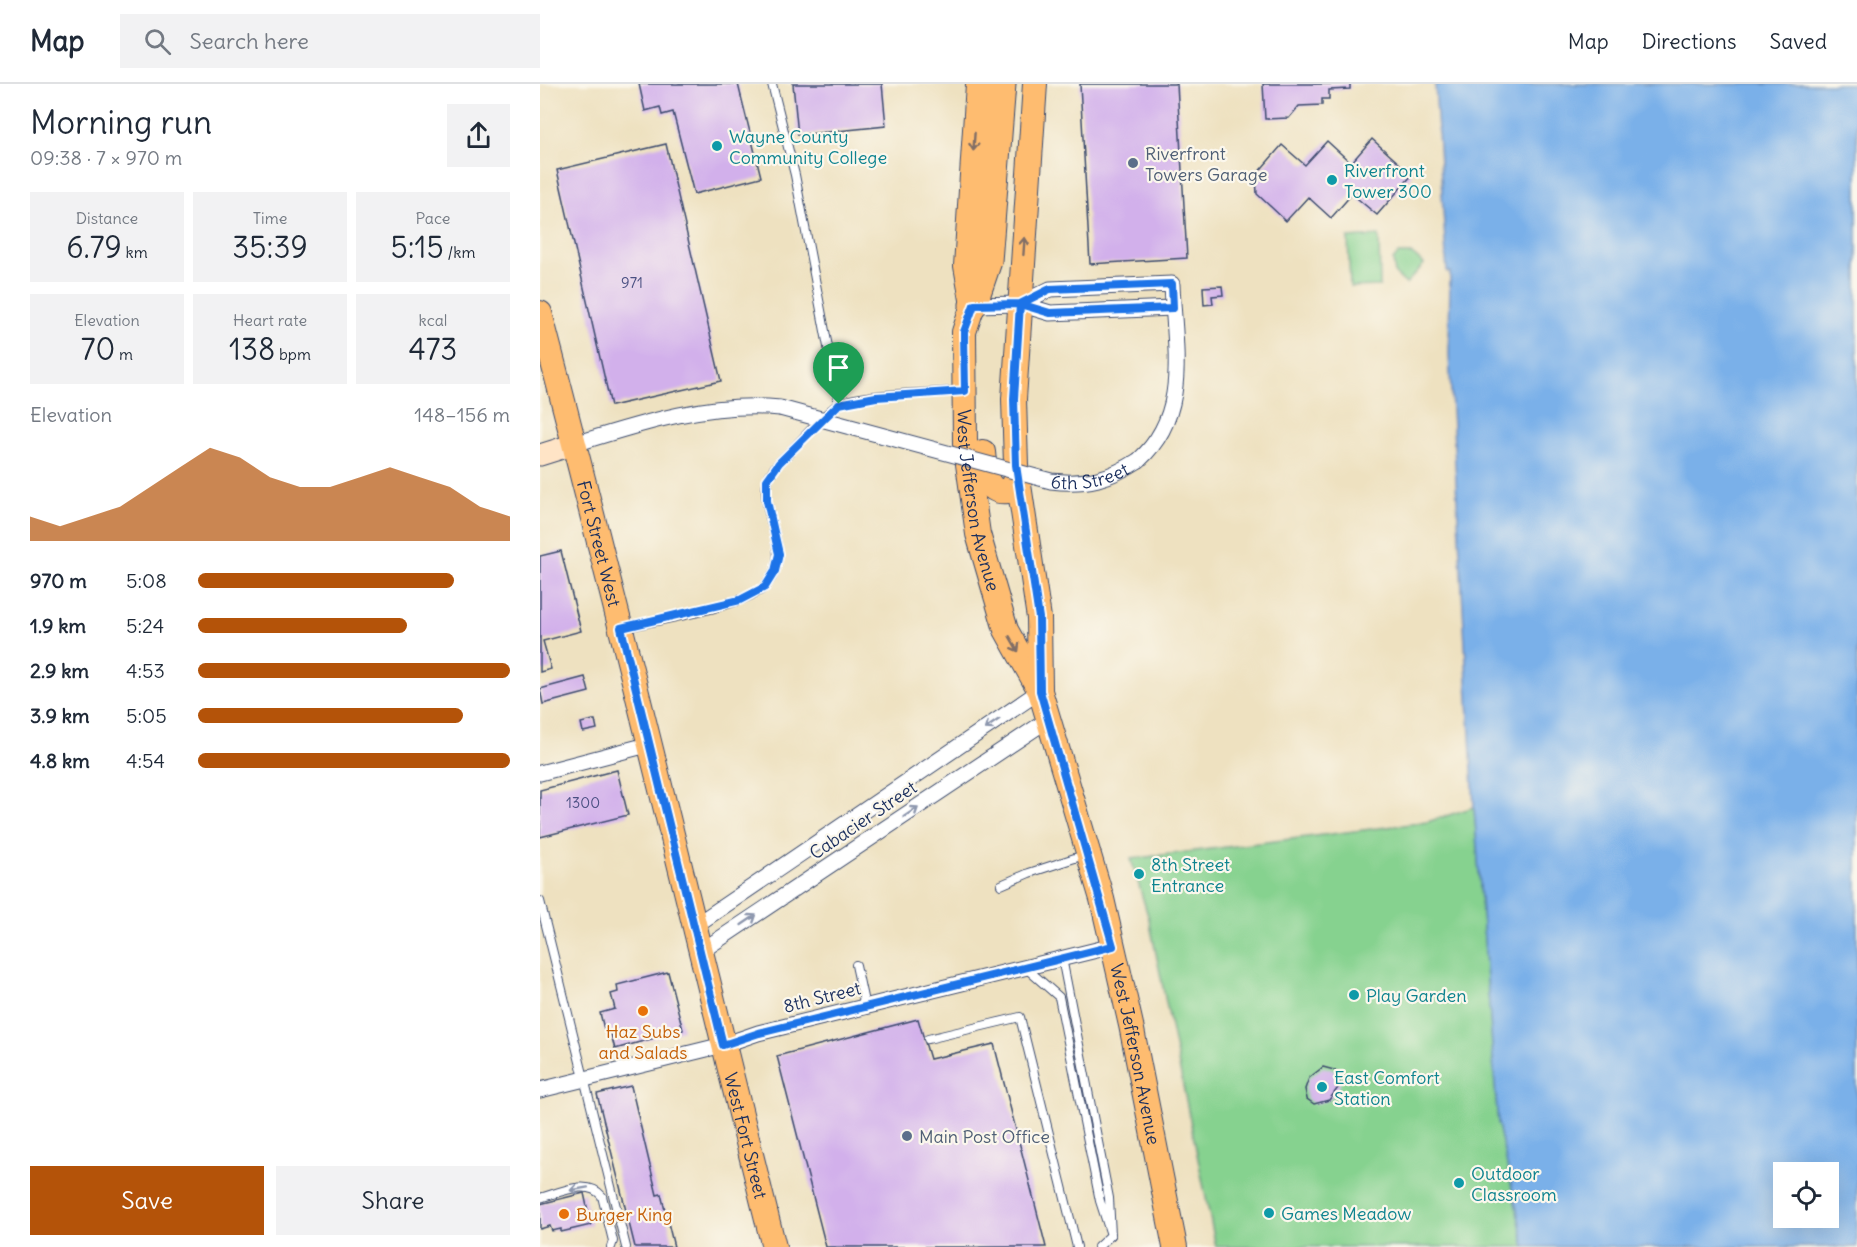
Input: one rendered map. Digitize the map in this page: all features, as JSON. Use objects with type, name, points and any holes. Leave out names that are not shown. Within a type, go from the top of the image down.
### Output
[{"type":"highway","points":[[974,305],[988,261],[1002,84]]},
{"type":"main road","points":[[974,305],[966,266],[978,84]]},
{"type":"main road","name":"West Jefferson Avenue","points":[[1035,84],[1014,399],[1016,465],[1039,618],[1040,691]]},
{"type":"main road","name":"West Jefferson Avenue","points":[[974,305],[964,332],[965,443],[978,534],[1006,630],[1040,691],[1089,853],[1113,946],[1175,1247]]},
{"type":"main road","name":"Fort Street West","points":[[540,313],[651,744],[700,952]]},
{"type":"main road","points":[[964,353],[977,390],[986,479],[992,488],[1000,492],[1008,491],[1014,483],[1016,465]]},
{"type":"main road","name":"West Fort Street","points":[[700,952],[774,1247]]},
{"type":"street","name":"6th Street","points":[[540,456],[702,409],[729,406],[780,408],[1051,481],[1069,483],[1099,481],[1112,477],[1139,460],[1159,438],[1173,406],[1177,369],[1172,284],[1050,289],[1020,304]]},
{"type":"street","points":[[974,305],[1020,304],[1050,313],[1173,308]]},
{"type":"street","name":"Cabacier Street","points":[[693,927],[1040,691]]},
{"type":"street","name":"Cabacier Street","points":[[700,952],[1049,719]]},
{"type":"street","points":[[540,773],[651,744]]},
{"type":"street","name":"8th Street","points":[[540,1090],[1113,946]]},
{"type":"lane","points":[[772,84],[795,176],[839,404]]},
{"type":"lane","points":[[621,628],[740,600],[765,587],[775,571],[779,554],[767,501],[767,480],[779,463],[839,404],[876,397],[965,391]]},
{"type":"lane","points":[[1001,885],[1089,853]]},
{"type":"lane","points":[[540,901],[626,1247]]},
{"type":"lane","points":[[1062,958],[1109,1198],[1111,1235]]},
{"type":"lane","points":[[856,965],[865,1007]]},
{"type":"lane","points":[[1025,967],[1059,997],[1100,1201],[1111,1235]]},
{"type":"lane","points":[[928,1039],[1020,1017],[1077,1247]]},
{"type":"lane","points":[[540,1198],[585,1187],[598,1192],[602,1196],[608,1219],[613,1241],[611,1247]]},
{"type":"lane","points":[[1098,1247],[1111,1235]]},
{"type":"green space","points":[[1379,236],[1380,286],[1350,287],[1348,238]]},
{"type":"green space","points":[[1398,254],[1412,254],[1424,264],[1406,284],[1395,274],[1393,260]]},
{"type":"green space","points":[[1474,807],[1498,1124],[1525,1247],[1216,1247],[1149,919],[1131,859],[1427,822]]},
{"type":"water","points":[[1435,84],[1857,84],[1857,1247],[1525,1247],[1498,1124],[1474,807],[1449,355],[1450,272],[1447,272]]},
{"type":"building","name":"Wayne County Community College","points":[[639,84],[738,84],[761,177],[694,194],[673,112],[662,115],[660,107],[645,111]]},
{"type":"building","points":[[793,84],[882,84],[886,126],[798,135]]},
{"type":"building","name":"Riverfront Towers Garage","points":[[1080,84],[1177,84],[1187,258],[1090,264]]},
{"type":"building","points":[[1263,84],[1350,84],[1350,89],[1329,90],[1329,99],[1322,99],[1322,105],[1299,106],[1289,118],[1265,119]]},
{"type":"building","name":"Riverfront Tower 300","points":[[1372,139],[1412,175],[1377,215],[1352,194],[1331,218],[1308,197],[1286,221],[1257,194],[1256,175],[1282,145],[1305,165],[1327,141],[1351,163]]},
{"type":"building","points":[[666,144],[721,381],[611,406],[557,170]]},
{"type":"building","points":[[1222,286],[1223,295],[1212,296],[1213,304],[1204,305],[1203,287]]},
{"type":"building","points":[[561,551],[581,631],[543,641],[551,669],[540,672],[540,556]]},
{"type":"building","points":[[585,677],[589,692],[543,704],[540,689]]},
{"type":"building","points":[[595,720],[597,729],[583,732],[581,723]]},
{"type":"building","points":[[617,770],[628,815],[540,837],[540,790]]},
{"type":"building","points":[[668,972],[683,1030],[615,1049],[610,1031],[605,1033],[600,1013],[615,1009],[611,994],[618,992],[617,985]]},
{"type":"building","name":"Main Post Office","points":[[918,1019],[930,1059],[994,1044],[1046,1247],[826,1247],[777,1056]]},
{"type":"building","name":"East Comfort Station","points":[[1323,1067],[1338,1071],[1340,1085],[1329,1100],[1314,1104],[1307,1099],[1305,1089],[1309,1078]]},
{"type":"building","points":[[631,1086],[657,1195],[661,1194],[674,1247],[635,1247],[597,1094]]},
{"type":"building","name":"Burger King","points":[[584,1193],[591,1225],[561,1232],[561,1229],[552,1231],[550,1226],[540,1229],[540,1204]]},
{"type":"place","name":"Wayne County Community College","points":[[717,146]]},
{"type":"place","name":"Riverfront Towers Garage","points":[[1133,163]]},
{"type":"place","name":"Riverfront Tower 300","points":[[1332,180]]},
{"type":"place","name":"8th Street Entrance","points":[[1139,874]]},
{"type":"place","name":"Play Garden","points":[[1354,995]]},
{"type":"place","name":"Haz Subs and Salads","points":[[643,1011]]},
{"type":"place","name":"East Comfort Station","points":[[1322,1087]]},
{"type":"place","name":"Main Post Office","points":[[907,1136]]},
{"type":"place","name":"Outdoor Classroom","points":[[1459,1183]]},
{"type":"place","name":"Games Meadow","points":[[1269,1213]]},
{"type":"place","name":"Burger King","points":[[564,1214]]},
{"type":"route","points":[[839,404],[779,463],[767,480],[767,501],[779,554],[773,576],[765,587],[752,596],[740,600],[621,628],[723,1045],[759,1033],[1113,946],[1089,853],[1040,691],[1039,618],[1016,465],[1014,399],[1017,333],[1020,304],[1050,313],[1173,308],[1172,284],[1050,289],[1020,304],[974,305],[964,332],[965,391],[876,397],[839,404]]}]
